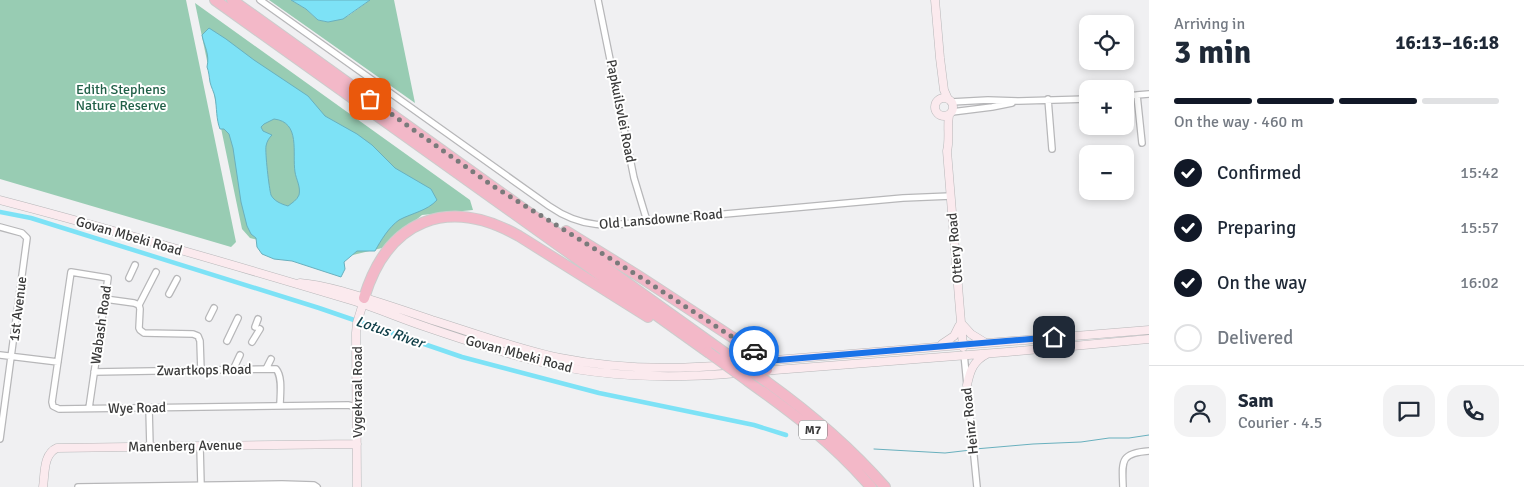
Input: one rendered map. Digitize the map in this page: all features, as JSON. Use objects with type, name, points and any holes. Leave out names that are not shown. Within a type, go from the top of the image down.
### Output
[{"type":"highway","name":"M7","points":[[215,0],[810,427],[833,447],[870,487]]},
{"type":"highway","name":"M7","points":[[232,0],[767,382],[830,431],[865,464],[885,487]]},
{"type":"highway","points":[[493,186],[718,327],[767,366]]},
{"type":"highway","points":[[363,301],[372,275],[381,258],[396,240],[405,233],[433,219],[456,216],[472,218],[498,225],[519,236],[676,335],[705,351]]},
{"type":"main road","points":[[935,0],[944,90],[953,105],[950,114],[940,116],[934,109],[940,92],[938,66],[940,58]]},
{"type":"main road","points":[[937,101],[942,98],[950,101]]},
{"type":"main road","name":"Ottery Road","points":[[947,151],[949,145],[947,126],[950,114]]},
{"type":"main road","name":"Ottery Road","points":[[940,116],[944,145],[947,151],[964,354]]},
{"type":"main road","name":"Govan Mbeki Road","points":[[0,200],[79,221],[286,282],[313,284],[363,301],[525,349],[590,363],[632,367],[678,368],[767,366],[964,354],[1149,339]]},
{"type":"main road","name":"Vygekraal Road","points":[[358,487],[358,321],[363,301]]},
{"type":"main road","points":[[938,346],[954,336],[961,322],[971,334],[985,342]]},
{"type":"main road","name":"Govan Mbeki Road","points":[[767,366],[938,346],[1149,330]]},
{"type":"main road","points":[[967,385],[974,363],[980,357],[991,352]]},
{"type":"main road","name":"Manenberg Avenue","points":[[43,487],[47,456],[54,449],[357,444]]},
{"type":"street","name":"Old Lansdowne Road","points":[[260,0],[558,212],[573,220],[612,226],[647,221],[894,199],[951,196]]},
{"type":"street","name":"Papkuilsvlei Road","points":[[598,0],[632,169],[647,221]]},
{"type":"street","points":[[1134,95],[1149,94]]},
{"type":"street","points":[[1137,95],[1142,143]]},
{"type":"street","points":[[1048,99],[1052,149]]},
{"type":"street","points":[[950,101],[1079,99]]},
{"type":"street","points":[[950,114],[992,108],[1019,101]]},
{"type":"street","name":"1st Avenue","points":[[0,227],[25,234],[27,238],[0,439]]},
{"type":"street","points":[[129,278],[135,266]]},
{"type":"street","name":"Wabash Road","points":[[71,272],[108,278],[89,408]]},
{"type":"street","name":"Wye Road","points":[[71,272],[53,406],[59,409],[348,405],[357,407]]},
{"type":"street","points":[[156,272],[139,305],[138,328],[147,334],[193,334],[198,336],[200,341],[201,371]]},
{"type":"street","points":[[170,294],[177,279]]},
{"type":"street","points":[[104,299],[139,305]]},
{"type":"street","points":[[209,318],[214,308]]},
{"type":"street","points":[[227,341],[238,318]]},
{"type":"street","points":[[252,342],[258,319]]},
{"type":"street","name":"Heinz Road","points":[[964,354],[977,487]]},
{"type":"street","points":[[0,355],[58,362]]},
{"type":"street","points":[[233,370],[240,356]]},
{"type":"street","points":[[266,369],[271,359]]},
{"type":"street","name":"Zwartkops Road","points":[[94,372],[276,370],[280,374],[280,406]]},
{"type":"street","points":[[149,408],[150,447]]},
{"type":"street","points":[[200,446],[200,485]]},
{"type":"street","points":[[1123,487],[1123,465],[1126,458],[1134,452],[1149,450]]},
{"type":"street","points":[[78,487],[282,486],[314,484],[317,487]]},
{"type":"green space","name":"Edith Stephens Nature Reserve","points":[[0,0],[186,0],[236,242],[231,247],[0,179]]},
{"type":"green space","points":[[269,0],[291,0],[306,9],[318,20],[328,22],[348,16],[370,0],[394,0],[415,103]]},
{"type":"green space","points":[[195,3],[470,200],[473,210],[422,215],[382,248],[332,260],[250,238],[242,229]]},
{"type":"water","points":[[291,0],[370,0],[343,19],[328,22],[318,20],[306,9]]},
{"type":"water","points":[[209,28],[308,96],[325,116],[357,134],[372,145],[395,168],[431,189],[437,200],[429,207],[395,223],[375,251],[357,251],[344,262],[345,269],[341,277],[292,261],[274,259],[262,254],[257,247],[256,238],[251,234],[247,226],[229,134],[224,129],[220,129],[202,35]],"holes":[[[274,119],[283,121],[292,132],[294,140],[295,172],[299,189],[298,197],[288,206],[278,202],[271,195],[266,146],[272,135],[263,131],[261,127]]]},
{"type":"waterway","name":"Lotus River","points":[[0,212],[31,218],[319,308],[462,357],[599,393],[754,425],[786,435]]},
{"type":"waterway","points":[[975,449],[1081,442],[1149,435]]},
{"type":"waterway","points":[[874,449],[945,453],[971,450]]},
{"type":"way so far","points":[[370,99],[493,186],[637,275],[754,351]]},
{"type":"route","points":[[754,351],[766,361],[1054,337]]}]
